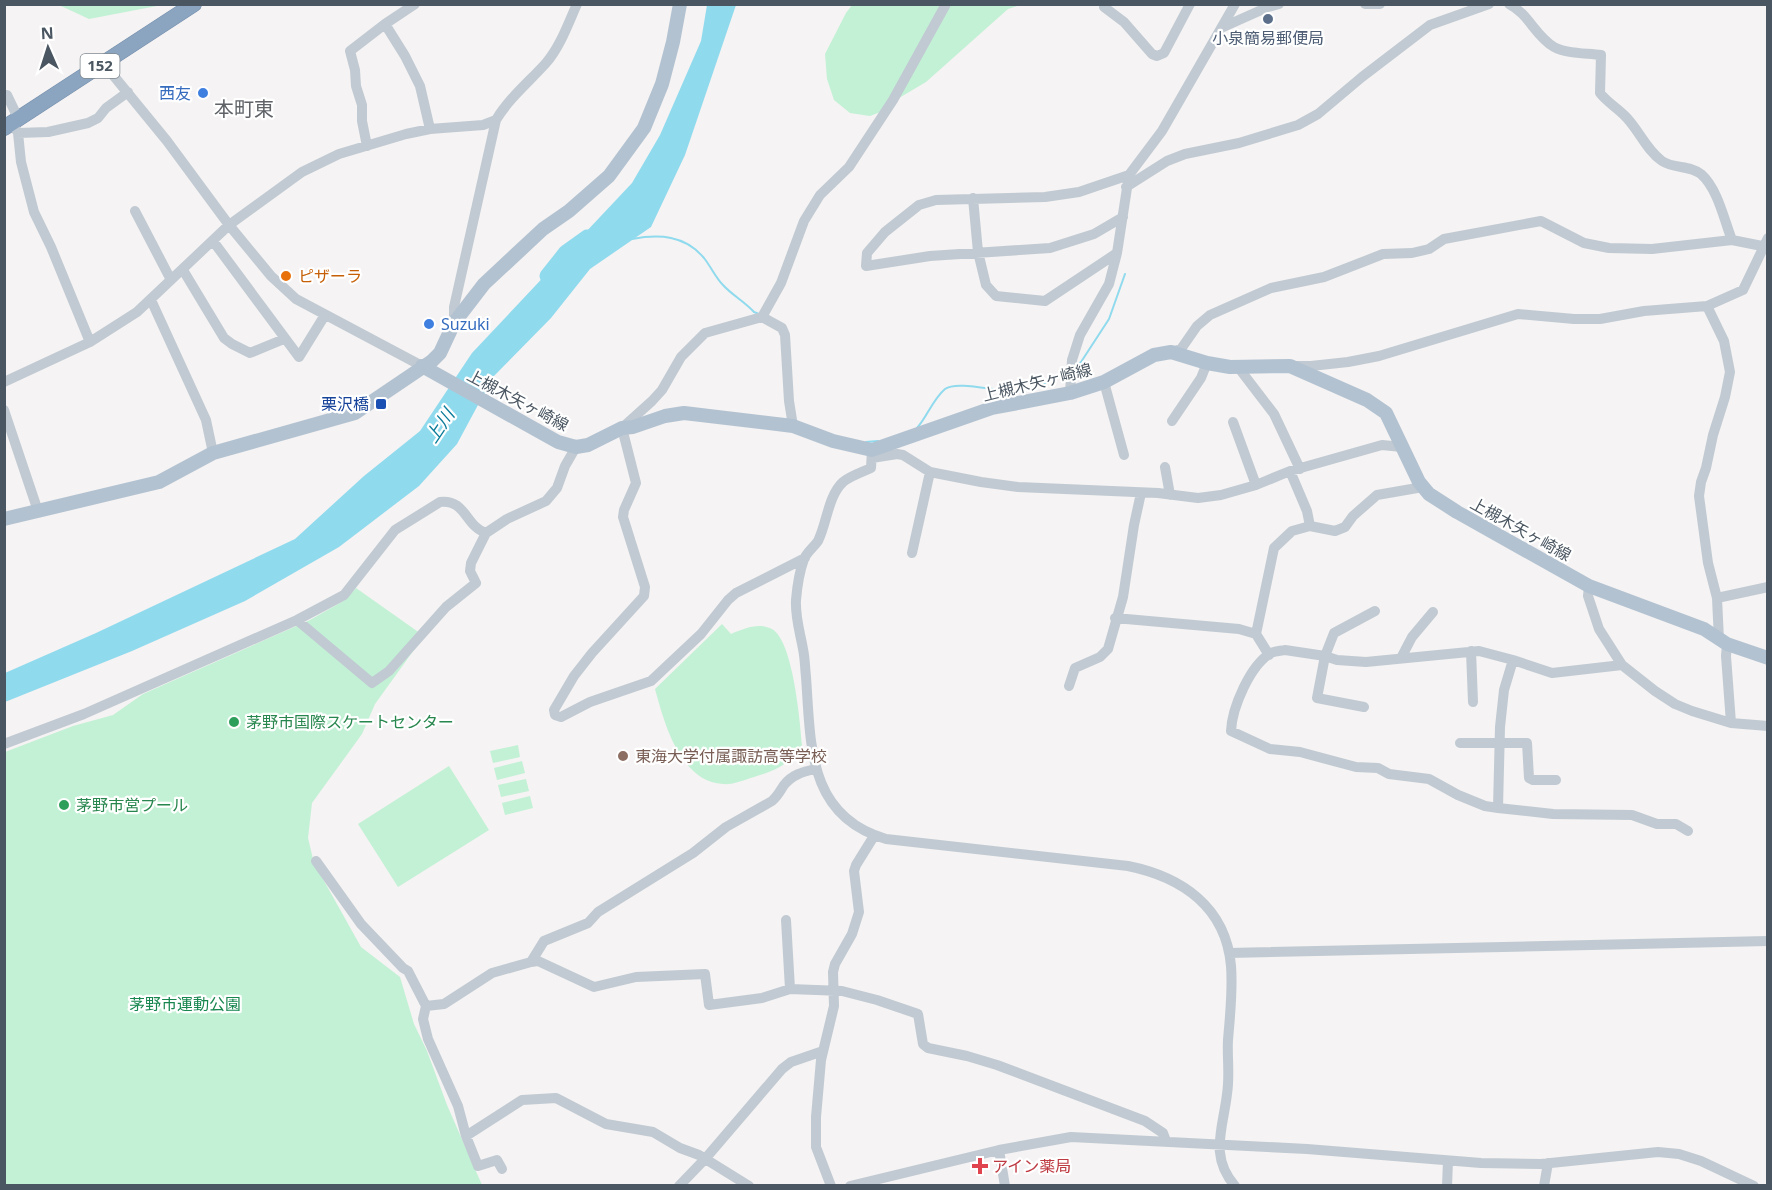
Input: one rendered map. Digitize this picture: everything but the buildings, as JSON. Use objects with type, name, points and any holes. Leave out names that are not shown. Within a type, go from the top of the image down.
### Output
[{"type":"highway","name":"152","points":[[13,125],[194,4]]},
{"type":"main road","points":[[4,519],[159,482],[213,453],[355,412],[432,361],[440,353],[454,323],[484,284],[514,254],[609,176],[644,128],[662,84],[680,4]]},
{"type":"main road","name":"上槻木矢ヶ崎線","points":[[422,366],[558,442],[576,447],[588,445],[622,428],[684,413],[793,426],[872,454],[992,408],[1070,388],[1104,382],[1154,355],[1172,352],[1207,363],[1238,367],[1290,366],[1367,400],[1386,413],[1423,488],[1457,512],[1589,586],[1704,629],[1723,642],[1767,658]]},
{"type":"street","points":[[367,146],[362,121],[362,105],[350,51],[415,4]]},
{"type":"street","points":[[805,558],[736,593],[701,634],[651,681],[590,702],[561,717],[555,715],[554,710],[574,676],[644,596],[645,587],[623,517],[636,483],[622,428],[662,390],[681,357],[705,333],[763,314],[781,283],[804,221],[820,195],[849,167],[893,100],[946,4]]},
{"type":"street","points":[[1105,4],[1104,7],[1124,22],[1156,56],[1164,53],[1190,4]]},
{"type":"street","points":[[1070,388],[1072,360],[1080,335],[1109,284],[1117,253],[1129,175],[1162,130],[1235,4]]},
{"type":"street","points":[[1220,28],[1279,4]]},
{"type":"street","points":[[1365,4],[1380,4]]},
{"type":"street","points":[[1126,187],[1167,161],[1185,154],[1239,143],[1298,125],[1318,114],[1430,25],[1489,4]]},
{"type":"street","points":[[1509,4],[1520,9],[1546,41],[1556,49],[1601,55],[1600,93],[1624,115],[1661,160],[1671,166],[1691,169],[1709,183],[1732,240]]},
{"type":"street","points":[[454,323],[454,307],[496,120],[503,108],[547,62],[558,46],[572,7]]},
{"type":"street","points":[[385,24],[420,86],[430,129]]},
{"type":"street","points":[[104,63],[271,276],[296,299],[422,366]]},
{"type":"street","points":[[13,125],[48,132],[88,123],[98,118],[106,108],[128,92]]},
{"type":"street","points":[[4,94],[7,95],[34,212],[90,342]]},
{"type":"street","points":[[4,382],[90,342],[137,312],[229,225],[302,172],[339,154],[430,129],[483,125],[496,120]]},
{"type":"street","points":[[1123,217],[1094,234],[1050,248],[930,256],[866,266],[867,253],[885,232],[919,205],[936,200],[1045,197],[1079,192],[1129,175]]},
{"type":"street","points":[[973,198],[978,252],[986,285],[996,296],[1045,301],[1117,253]]},
{"type":"street","points":[[135,211],[171,280]]},
{"type":"street","points":[[1172,352],[1181,349],[1197,326],[1210,315],[1272,288],[1323,276],[1383,254],[1412,253],[1429,249],[1444,239],[1541,221],[1584,243],[1609,248],[1652,249],[1732,240],[1765,242],[1743,290],[1707,306],[1654,309],[1600,319],[1574,320],[1518,314],[1379,356],[1339,363],[1290,366]]},
{"type":"street","points":[[213,241],[298,357],[325,315]]},
{"type":"street","points":[[183,270],[224,338],[232,344],[250,353],[284,339]]},
{"type":"street","points":[[151,300],[206,420],[213,453]]},
{"type":"street","points":[[1707,306],[1724,341],[1730,372],[1699,496],[1708,563],[1717,598],[1726,656],[1731,723]]},
{"type":"street","points":[[763,314],[782,328],[785,335],[793,426]]},
{"type":"street","points":[[1172,421],[1201,378],[1207,363]]},
{"type":"street","points":[[1238,367],[1274,414],[1295,470],[1310,526]]},
{"type":"street","points":[[1104,382],[1124,455]]},
{"type":"street","points":[[4,410],[38,511]]},
{"type":"street","points":[[1233,422],[1256,486]]},
{"type":"street","points":[[1235,1185],[1222,1169],[1220,1145],[1228,1091],[1232,979],[1229,953],[1217,921],[1195,894],[1178,883],[1147,870],[904,842],[873,836],[852,823],[830,800],[815,769],[804,652],[796,617],[796,598],[805,558],[817,541],[836,490],[844,481],[871,468],[872,454],[903,455],[930,472],[1018,487],[1131,491],[1198,498],[1256,486],[1295,470],[1382,445],[1402,447]]},
{"type":"street","points":[[297,620],[372,683],[389,671],[446,607],[476,583],[470,571],[471,563],[486,533],[507,519],[546,501],[552,495],[576,447]]},
{"type":"street","points":[[1165,467],[1170,495]]},
{"type":"street","points":[[912,553],[930,472]]},
{"type":"street","points":[[1256,634],[1274,548],[1292,531],[1310,526],[1335,531],[1345,527],[1353,516],[1377,495],[1423,488]]},
{"type":"street","points":[[1069,686],[1075,668],[1100,657],[1108,649],[1115,618],[1123,597],[1141,493]]},
{"type":"street","points":[[4,744],[84,714],[297,620],[344,595],[396,530],[440,502],[448,501],[458,506],[478,530],[486,533]]},
{"type":"street","points":[[1589,586],[1588,596],[1599,629],[1622,665],[1675,704],[1731,723],[1767,726]]},
{"type":"street","points":[[1717,598],[1767,587]]},
{"type":"street","points":[[1364,707],[1317,698],[1325,656],[1335,633],[1375,611]]},
{"type":"street","points":[[1401,658],[1412,637],[1433,612]]},
{"type":"street","points":[[1115,618],[1239,629],[1256,634],[1269,655]]},
{"type":"street","points":[[1622,665],[1552,673],[1479,651],[1366,662],[1337,660],[1285,650],[1272,652],[1261,661],[1250,677],[1236,704],[1231,731],[1270,749],[1300,752],[1356,766],[1378,768],[1389,774],[1429,779],[1458,795],[1485,806],[1553,814],[1632,816],[1656,824],[1676,824],[1688,831]]},
{"type":"street","points":[[1471,651],[1473,702]]},
{"type":"street","points":[[1498,808],[1499,743],[1504,690],[1513,660]]},
{"type":"street","points":[[1460,743],[1527,743],[1529,778],[1556,780]]},
{"type":"street","points":[[531,962],[544,941],[588,923],[598,912],[693,853],[726,827],[772,801],[791,777],[815,769]]},
{"type":"street","points":[[831,1185],[816,1147],[816,1117],[823,1051],[834,1006],[833,972],[852,934],[859,912],[854,871],[873,836]]},
{"type":"street","points":[[316,861],[361,924],[396,961],[408,970],[426,1006],[423,1019],[428,1039],[458,1106],[466,1136],[478,1166],[497,1160],[502,1169]]},
{"type":"street","points":[[786,920],[790,990]]},
{"type":"street","points":[[1229,953],[1767,941]]},
{"type":"street","points":[[426,1006],[444,1004],[492,973],[531,962],[537,962],[594,987],[636,977],[705,974],[710,1005],[762,998],[790,990],[860,995],[918,1014],[923,1044],[928,1048],[997,1065],[1145,1121],[1163,1133],[1166,1141]]},
{"type":"street","points":[[679,1185],[705,1159],[782,1069],[791,1062],[823,1051]]},
{"type":"street","points":[[466,1136],[522,1100],[556,1098],[606,1124],[653,1132],[749,1185]]},
{"type":"street","points":[[850,1185],[999,1150],[1071,1137],[1307,1149],[1448,1161],[1548,1163],[1658,1152],[1679,1154],[1721,1169],[1754,1185]]},
{"type":"street","points":[[999,1150],[1005,1185]]},
{"type":"street","points":[[1447,1185],[1448,1161]]},
{"type":"street","points":[[1544,1185],[1548,1163]]},
{"type":"green space","points":[[59,5],[162,5],[89,19]]},
{"type":"green space","points":[[852,5],[1020,5],[1008,9],[926,82],[899,98],[883,111],[870,116],[850,113],[834,100],[827,79],[825,54]]},
{"type":"green space","name":"茅野市運動公園","points":[[356,588],[424,636],[375,704],[362,734],[312,803],[308,838],[314,863],[361,947],[400,977],[414,1024],[482,1185],[5,1185],[5,752],[73,726],[113,715],[143,694],[310,620],[345,600]]},
{"type":"green space","points":[[722,624],[731,634],[762,626],[772,629],[779,636],[794,682],[802,745],[787,762],[775,769],[762,775],[727,784],[708,781],[685,762],[669,733],[655,689]]},
{"type":"green space","points":[[518,745],[520,757],[493,763],[490,751]]},
{"type":"green space","points":[[522,761],[525,773],[497,780],[494,768]]},
{"type":"green space","points":[[449,766],[489,830],[398,887],[358,824]]},
{"type":"green space","points":[[526,779],[529,791],[501,797],[498,785]]},
{"type":"green space","points":[[530,796],[533,808],[505,815],[502,803]]},
{"type":"water","points":[[707,5],[736,5],[685,155],[651,227],[590,269],[551,318],[493,377],[457,444],[419,486],[339,547],[245,601],[132,651],[5,702],[5,673],[96,633],[295,539],[364,476],[420,431],[472,353],[632,183],[660,135],[701,41]]},
{"type":"waterway","name":"上川","points":[[547,276],[566,252],[587,237]]},
{"type":"waterway","points":[[632,239],[662,237],[689,245],[704,258],[727,289],[759,314]]},
{"type":"waterway","points":[[1074,368],[1081,362],[1109,319],[1125,274]]},
{"type":"waterway","points":[[917,428],[945,389],[968,386],[1020,391],[1041,385],[1067,372]]},
{"type":"waterway","points":[[866,442],[878,441]]},
{"type":"place","name":"小泉簡易郵便局","points":[[1268,19]]},
{"type":"place","name":"西友","points":[[203,93]]},
{"type":"place","name":"ピザーラ","points":[[286,276]]},
{"type":"place","name":"Suzuki","points":[[429,324]]},
{"type":"place","name":"栗沢橋","points":[[381,404]]},
{"type":"place","name":"茅野市国際スケートセンター","points":[[234,722]]},
{"type":"place","name":"東海大学付属諏訪高等学校","points":[[623,756]]},
{"type":"place","name":"茅野市営プール","points":[[64,805]]},
{"type":"place","name":"アイン薬局","points":[[980,1166]]},
{"type":"district","name":"本町東","points":[[244,109]]}]
